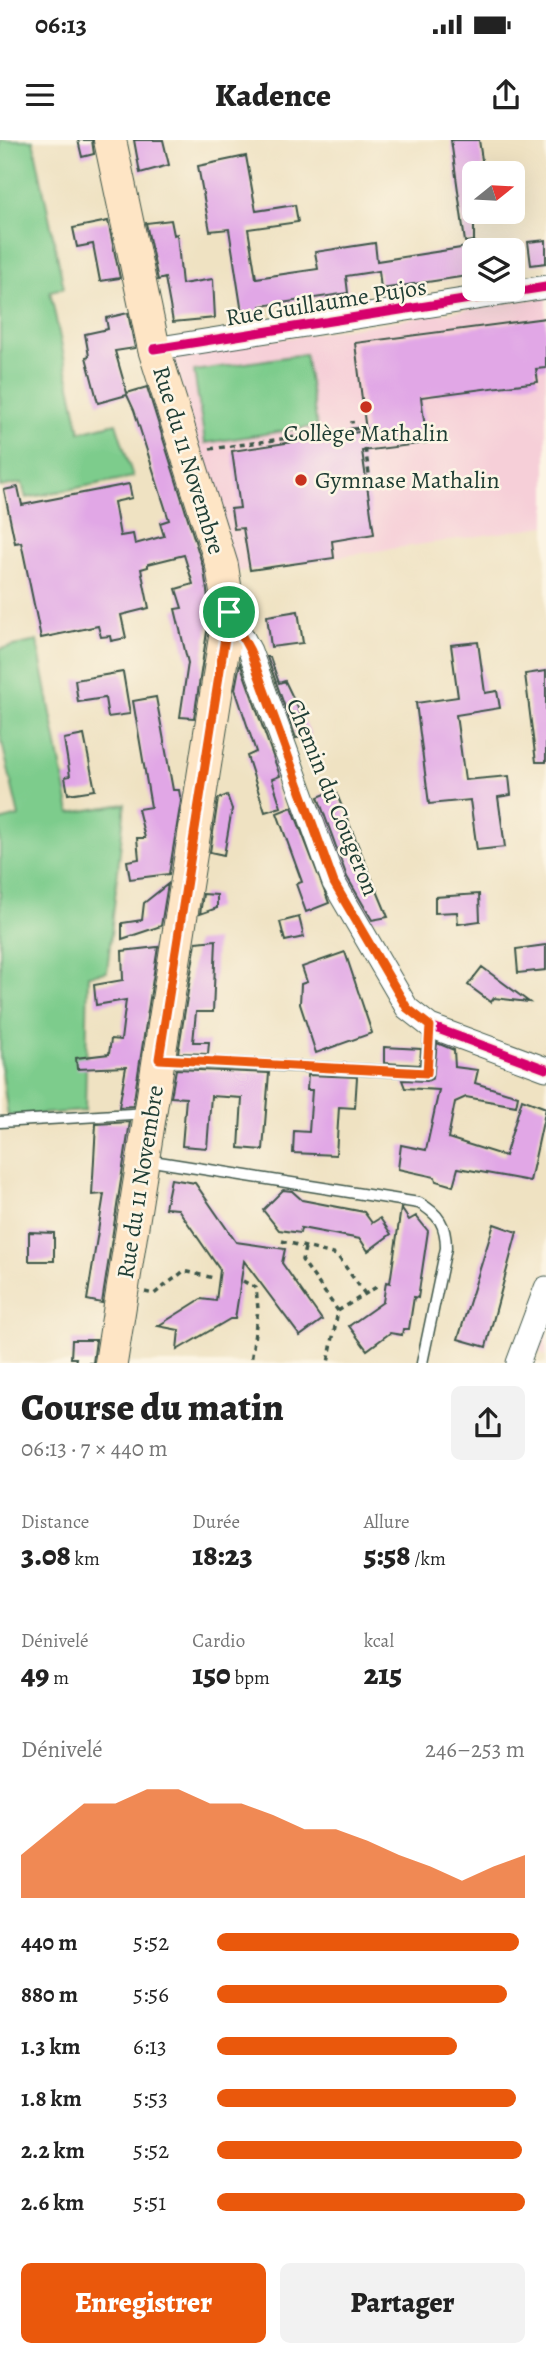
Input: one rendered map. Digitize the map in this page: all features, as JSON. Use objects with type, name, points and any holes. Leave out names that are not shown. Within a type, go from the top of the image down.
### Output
[{"type":"main road","name":"Rue du 11 Novembre","points":[[110,140],[154,349],[222,566],[229,612],[111,1363]]},
{"type":"street","name":"Rue Guillaume Pujos","points":[[154,349],[546,287]]},
{"type":"street","name":"Chemin du Cougeron","points":[[229,612],[250,651],[334,883],[407,1008],[430,1026],[546,1069]]},
{"type":"street","points":[[518,1363],[546,1288]]},
{"type":"lane","points":[[159,1059],[427,1073],[430,1026]]},
{"type":"lane","points":[[0,1122],[151,1113]]},
{"type":"lane","points":[[143,1160],[419,1203],[436,1212],[446,1231],[446,1248],[422,1363]]},
{"type":"path","points":[[352,421],[353,429]]},
{"type":"path","points":[[185,454],[362,428],[370,480]]},
{"type":"path","points":[[282,1241],[337,1255],[365,1294]]},
{"type":"path","points":[[305,1248],[302,1260],[338,1311],[328,1363]]},
{"type":"path","points":[[123,1288],[154,1294],[184,1271],[214,1278]]},
{"type":"path","points":[[243,1281],[256,1288],[258,1309],[251,1363]]},
{"type":"path","points":[[338,1311],[378,1286]]},
{"type":"shaded area","name":"Collège Mathalin","points":[[546,297],[546,526],[235,572],[173,358],[175,356]]},
{"type":"shaded area","points":[[546,1320],[546,1356],[535,1350]]},
{"type":"green space","points":[[0,140],[33,140],[64,288],[50,291],[80,432],[116,423],[133,477],[26,498],[22,483],[0,487]]},
{"type":"green space","points":[[305,354],[317,426],[205,443],[194,371]]},
{"type":"green space","points":[[37,641],[70,813],[125,804],[107,972],[88,975],[85,1111],[8,1116],[0,1057],[0,821],[19,816],[0,734],[0,649]]},
{"type":"building","points":[[78,140],[92,140],[94,154],[82,157]]},
{"type":"building","points":[[134,140],[163,140],[169,165],[140,173]]},
{"type":"building","points":[[451,140],[479,140],[482,161],[462,161],[462,220]]},
{"type":"building","points":[[246,156],[256,211],[295,205],[298,222],[248,229],[256,278],[318,269],[315,252],[375,243],[377,261],[462,248],[462,277],[381,289],[379,271],[346,276],[348,293],[261,306],[261,310],[242,313],[229,229],[210,231],[198,166]]},
{"type":"building","points":[[171,220],[174,235],[177,234],[182,284],[213,279],[215,318],[173,322],[165,278],[158,280],[146,223]]},
{"type":"building","points":[[108,221],[120,278],[100,281],[93,244],[77,247],[73,228]]},
{"type":"building","points":[[463,224],[474,224],[474,238],[464,238]]},
{"type":"building","points":[[546,240],[546,263],[531,265],[528,242]]},
{"type":"building","points":[[128,313],[135,348],[115,351],[127,393],[147,387],[204,570],[210,612],[194,718],[180,717],[188,663],[175,609],[182,608],[176,589],[193,584],[184,555],[148,564],[148,567],[141,569],[149,608],[121,615],[126,638],[111,641],[110,636],[101,637],[98,626],[41,638],[21,542],[15,543],[4,490],[18,487],[22,505],[129,484],[132,498],[114,502],[120,536],[133,534],[135,544],[164,536],[160,523],[169,520],[134,410],[127,395],[98,403],[86,357],[89,356],[85,334],[108,329],[106,318]]},
{"type":"building","points":[[546,318],[546,368],[536,369],[538,382],[421,397],[427,443],[362,451],[374,534],[332,541],[334,558],[250,570],[243,528],[234,529],[231,509],[240,508],[232,451],[366,431],[355,343]]},
{"type":"building","points":[[298,611],[303,643],[271,647],[267,616]]},
{"type":"building","points":[[478,642],[485,693],[497,691],[500,708],[456,715],[465,780],[509,776],[511,795],[498,797],[505,847],[477,850],[470,800],[429,804],[416,703],[458,697],[451,645]]},
{"type":"building","points":[[267,657],[270,657],[279,683],[285,681],[311,735],[296,738]]},
{"type":"building","points":[[240,663],[280,776],[272,779],[281,807],[265,812],[247,756],[256,752],[235,689]]},
{"type":"building","points":[[546,671],[546,762],[536,762],[525,674]]},
{"type":"building","points":[[123,672],[130,714],[108,717],[105,698],[78,702],[75,680]]},
{"type":"building","points":[[156,697],[173,790],[179,790],[181,801],[169,874],[130,879],[127,861],[139,859],[137,838],[145,838],[138,809],[151,807],[133,701]]},
{"type":"building","points":[[84,735],[95,790],[68,794],[65,777],[70,776],[64,739]]},
{"type":"building","points":[[335,790],[388,917],[372,920],[347,877],[318,797]]},
{"type":"building","points":[[227,795],[232,809],[224,855],[210,852],[218,799]]},
{"type":"building","points":[[292,807],[329,903],[306,912],[296,884],[302,882],[277,813]]},
{"type":"building","points":[[168,884],[161,926],[122,939],[122,923],[142,920],[144,903]]},
{"type":"building","points":[[203,894],[217,895],[217,908],[200,914]]},
{"type":"building","points":[[479,894],[480,921],[458,924],[457,912],[435,913],[435,897]]},
{"type":"building","points":[[299,917],[304,937],[285,941],[280,922]]},
{"type":"building","points":[[216,940],[213,1012],[196,1012],[193,1042],[209,1042],[208,1054],[178,1053],[196,942]]},
{"type":"building","points":[[546,945],[546,970],[518,973],[516,949]]},
{"type":"building","points":[[158,947],[133,1106],[119,1107],[126,1067],[77,1069],[76,1058],[109,1054],[111,1039],[121,1040],[126,1000],[96,1005],[94,985],[123,980],[122,951]]},
{"type":"building","points":[[345,952],[372,1033],[316,1053],[300,1004],[301,984],[307,982],[302,967]]},
{"type":"building","points":[[482,967],[529,1002],[494,998],[491,1002],[468,985]]},
{"type":"building","points":[[437,1043],[454,1050],[455,1067],[478,1070],[475,1083],[518,1096],[516,1106],[466,1097],[455,1102],[448,1138],[505,1156],[522,1099],[546,1108],[530,1181],[458,1168],[453,1186],[436,1181],[435,1177],[398,1169],[401,1145],[426,1150],[439,1090],[405,1088],[402,1080],[427,1081],[433,1078]]},
{"type":"building","points":[[384,1047],[421,1049],[420,1065],[384,1063]]},
{"type":"building","points":[[176,1069],[269,1073],[263,1150],[239,1148],[242,1098],[211,1096],[207,1148],[182,1146],[186,1098],[171,1097]]},
{"type":"building","points":[[308,1075],[357,1077],[355,1108],[339,1107],[336,1155],[293,1153],[294,1131],[309,1132],[312,1090],[307,1090]]},
{"type":"building","points":[[130,1122],[102,1303],[87,1300],[104,1194],[92,1195],[96,1124]]},
{"type":"building","points":[[171,1179],[195,1183],[236,1242],[285,1249],[282,1263],[322,1320],[300,1336],[244,1261],[235,1319],[230,1319],[177,1350],[179,1330],[158,1326],[201,1299],[216,1301],[220,1270],[178,1209],[165,1208]]},
{"type":"building","points":[[283,1190],[292,1191],[302,1200],[364,1212],[372,1223],[380,1218],[391,1234],[368,1251],[360,1239],[301,1228],[300,1233],[279,1230],[263,1210]]},
{"type":"building","points":[[401,1208],[409,1220],[416,1216],[428,1231],[418,1298],[414,1297],[409,1329],[403,1329],[402,1335],[390,1333],[367,1350],[349,1326],[383,1302],[386,1282],[390,1283]]},
{"type":"building","points":[[494,1224],[517,1232],[486,1347],[458,1339]]},
{"type":"building","points":[[29,1232],[54,1233],[54,1261],[29,1261]]},
{"type":"building","points":[[72,1340],[96,1340],[93,1363],[75,1363],[76,1358],[71,1358]]},
{"type":"cycle path","points":[[154,349],[546,287]]},
{"type":"cycle path","points":[[229,612],[250,651],[334,883],[407,1008],[430,1026],[546,1069]]},
{"type":"place","name":"Collège Mathalin","points":[[366,407]]},
{"type":"place","name":"Gymnase Mathalin","points":[[301,480]]},
{"type":"route","points":[[229,612],[250,651],[286,757],[334,883],[407,1008],[430,1026],[427,1073],[159,1059],[229,612]]}]
